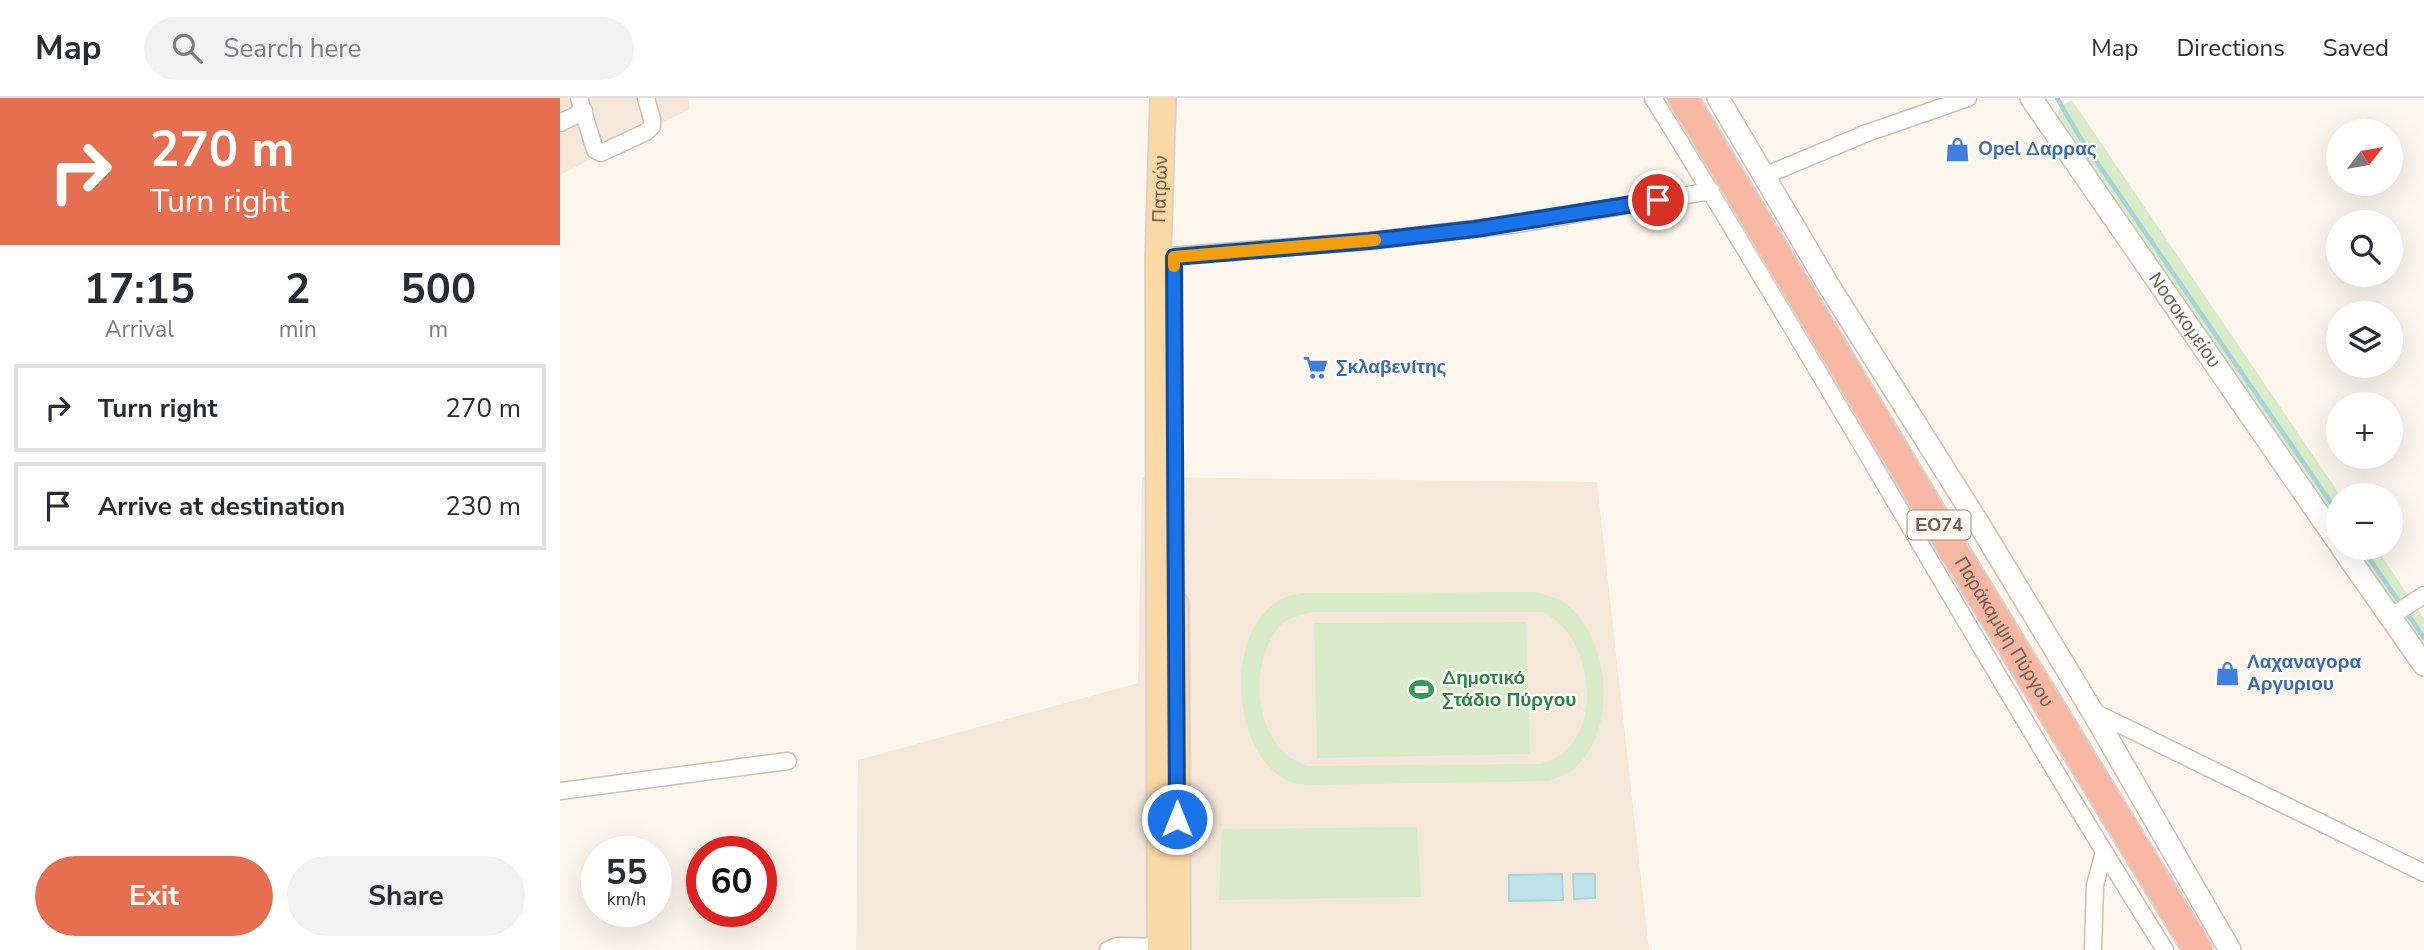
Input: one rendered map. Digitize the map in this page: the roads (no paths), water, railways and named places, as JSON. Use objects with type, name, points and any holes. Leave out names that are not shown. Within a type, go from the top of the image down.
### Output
[{"type":"highway","name":"Παράκαμψη Πύργου","points":[[1683,98],[2198,950]]},
{"type":"main road","name":"Πατρών","points":[[1163,98],[1168,475],[1169,948]]},
{"type":"main road","name":"Πατρών","points":[[1166,257],[1179,98]]},
{"type":"street","points":[[560,123],[582,105],[595,150],[604,152],[646,132],[652,126],[646,98]]},
{"type":"street","points":[[1653,98],[1711,191],[1972,635],[2165,950]]},
{"type":"street","points":[[1718,98],[1829,286],[1982,529],[2092,711],[2230,950]]},
{"type":"street","points":[[1764,176],[1867,133],[1968,98]]},
{"type":"street","name":"Νοσοκομείου","points":[[2031,98],[2326,525]]},
{"type":"street","points":[[1166,257],[1369,241],[1518,224],[1711,191]]},
{"type":"street","points":[[2351,560],[2393,614],[2424,665]]},
{"type":"street","points":[[2393,614],[2420,598]]},
{"type":"street","points":[[2092,711],[2424,873]]},
{"type":"street","points":[[560,791],[788,761]]},
{"type":"street","points":[[2093,950],[2095,884],[2104,852]]},
{"type":"street","points":[[1108,950],[1117,946],[1169,948]]},
{"type":"water","points":[[1562,874],[1563,900],[1509,901],[1509,875]]},
{"type":"water","points":[[1573,874],[1595,874],[1595,898],[1574,899]]},
{"type":"waterway","points":[[2057,98],[2081,139],[2326,496]]},
{"type":"waterway","points":[[2370,560],[2424,638]]},
{"type":"place","name":"Opel Δαρρας","points":[[1958,149]]},
{"type":"place","name":"Σκλαβενίτης","points":[[1316,367]]},
{"type":"place","name":"Λαχαναγορα Αργυριου","points":[[2227,673]]},
{"type":"place","name":"Δημοτικό Στάδιο Πύργου","points":[[1422,689]]}]
